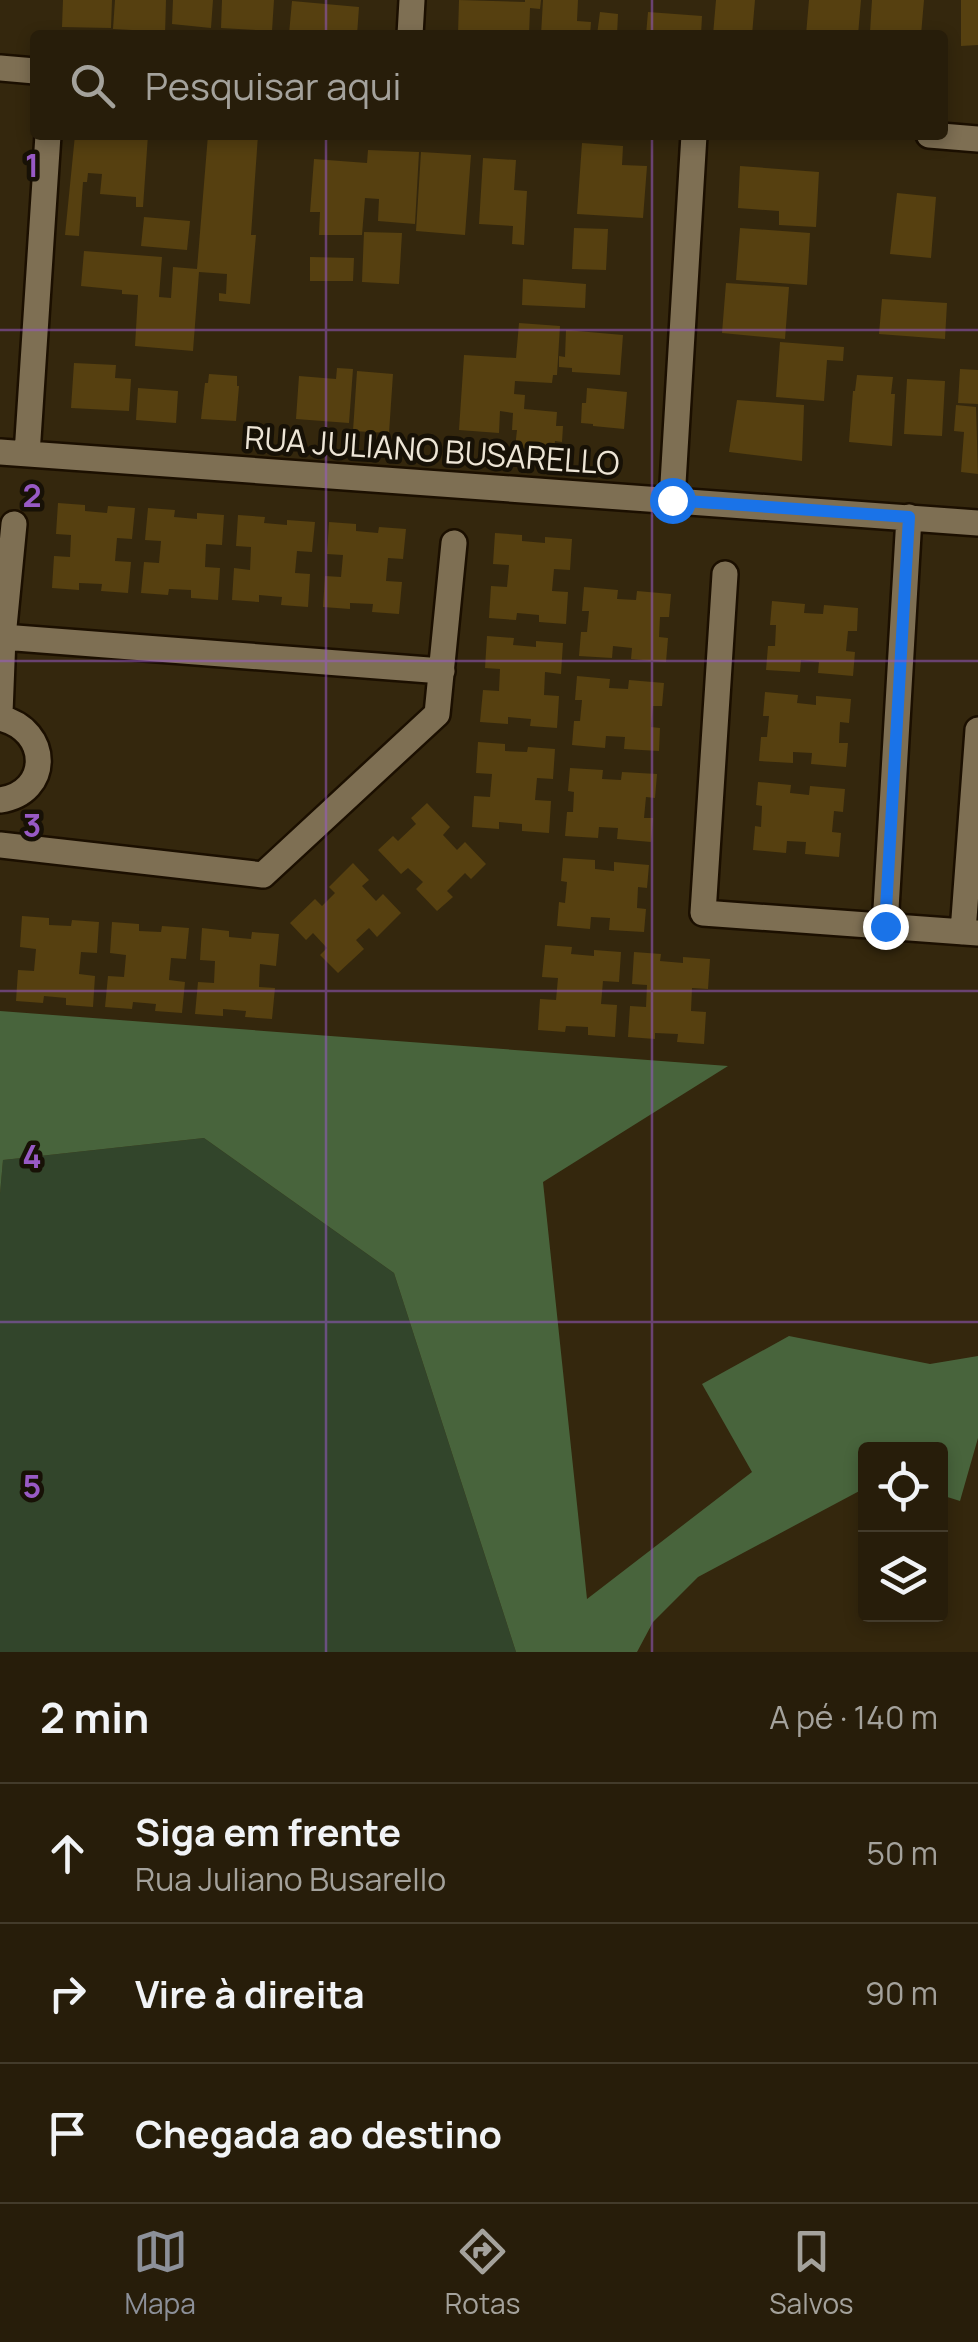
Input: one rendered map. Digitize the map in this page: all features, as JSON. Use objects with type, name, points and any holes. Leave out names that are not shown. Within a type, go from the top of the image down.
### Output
[{"type":"street","points":[[410,30],[412,0]]},
{"type":"street","points":[[0,68],[30,71]]},
{"type":"street","points":[[948,136],[978,138]]},
{"type":"street","points":[[27,454],[48,140]]},
{"type":"street","points":[[672,500],[694,140]]},
{"type":"street","name":"RUA JULIANO BUSARELLO","points":[[0,452],[978,522]]},
{"type":"street","points":[[885,926],[909,517]]},
{"type":"street","points":[[0,800],[29,786],[38,762],[32,737],[0,716],[14,524]]},
{"type":"street","points":[[0,845],[263,875],[437,714],[454,543]]},
{"type":"street","points":[[725,574],[703,913],[970,932],[978,730]]},
{"type":"street","points":[[4,637],[442,671]]},
{"type":"green space","points":[[0,1011],[728,1066],[543,1182],[587,1599],[752,1472],[702,1384],[789,1336],[930,1364],[978,1356],[978,1438],[960,1501],[948,1497],[948,1442],[858,1442],[858,1492],[698,1577],[653,1622],[637,1652],[516,1652],[394,1273],[204,1138],[3,1160],[0,1194]]},
{"type":"green space","points":[[204,1138],[394,1273],[516,1652],[0,1652],[3,1160]]},
{"type":"building","points":[[63,0],[112,0],[111,28],[62,27]]},
{"type":"building","points":[[115,0],[166,0],[165,30],[113,29]]},
{"type":"building","points":[[173,0],[213,0],[211,28],[172,24]]},
{"type":"building","points":[[222,0],[274,0],[272,30],[221,28]]},
{"type":"building","points":[[459,0],[541,0],[540,9],[530,8],[529,30],[458,30]]},
{"type":"building","points":[[543,0],[578,0],[577,21],[591,22],[590,30],[541,30]]},
{"type":"building","points":[[716,0],[755,0],[752,30],[713,30]]},
{"type":"building","points":[[809,0],[861,0],[858,30],[806,30]]},
{"type":"building","points":[[872,0],[924,0],[921,30],[870,30]]},
{"type":"building","points":[[961,0],[978,0],[978,45],[961,46]]},
{"type":"building","points":[[292,1],[359,7],[357,30],[289,30]]},
{"type":"building","points":[[600,12],[618,14],[617,30],[598,30]]},
{"type":"building","points":[[648,12],[702,16],[701,30],[646,30]]},
{"type":"building","points":[[74,140],[148,140],[143,207],[136,207],[136,197],[100,194],[102,174],[88,173],[87,182],[83,182],[79,236],[65,235]]},
{"type":"building","points":[[208,140],[258,140],[250,304],[219,301],[219,293],[226,294],[227,274],[199,272],[193,351],[135,346],[138,295],[81,286],[84,251],[162,257],[159,297],[171,298],[173,267],[197,269]]},
{"type":"building","points":[[582,143],[623,146],[622,165],[647,166],[643,218],[577,214]]},
{"type":"building","points":[[368,150],[419,152],[415,224],[378,221],[379,199],[365,198],[362,235],[319,235],[320,212],[310,212],[314,159],[367,163]]},
{"type":"building","points":[[421,152],[471,155],[465,235],[416,231]]},
{"type":"building","points":[[483,158],[516,160],[514,190],[527,191],[524,245],[512,244],[513,226],[479,224]]},
{"type":"building","points":[[740,166],[819,172],[816,227],[779,225],[779,211],[738,208]]},
{"type":"building","points":[[897,193],[936,197],[931,258],[890,254]]},
{"type":"building","points":[[144,217],[190,221],[187,250],[141,246]]},
{"type":"building","points":[[574,228],[608,229],[606,270],[572,269]]},
{"type":"building","points":[[740,228],[810,233],[807,285],[736,280]]},
{"type":"building","points":[[364,232],[402,233],[399,284],[362,282]]},
{"type":"building","points":[[310,257],[354,258],[353,281],[310,281]]},
{"type":"building","points":[[523,279],[586,284],[585,308],[522,305]]},
{"type":"building","points":[[726,283],[789,287],[785,339],[722,333]]},
{"type":"building","points":[[882,299],[947,303],[945,339],[879,334]]},
{"type":"building","points":[[519,323],[560,326],[557,375],[553,375],[552,383],[515,381],[514,394],[525,395],[524,409],[557,412],[556,426],[563,426],[562,442],[555,441],[554,451],[515,448],[517,430],[512,430],[513,413],[500,411],[499,433],[459,430],[464,355],[516,358]]},
{"type":"building","points":[[566,330],[623,335],[620,375],[572,372],[572,368],[559,367],[559,356],[565,357]]},
{"type":"building","points":[[780,342],[844,347],[843,361],[827,360],[824,401],[776,397]]},
{"type":"building","points":[[74,363],[116,365],[115,378],[131,379],[129,411],[71,408]]},
{"type":"building","points":[[337,368],[353,369],[349,423],[296,419],[299,376],[336,379]]},
{"type":"building","points":[[960,369],[978,370],[978,404],[958,403]]},
{"type":"building","points":[[357,371],[393,374],[389,433],[353,431]]},
{"type":"building","points":[[209,374],[237,376],[236,421],[201,419]]},
{"type":"building","points":[[857,375],[893,377],[892,446],[849,442]]},
{"type":"building","points":[[907,379],[945,381],[942,436],[904,434]]},
{"type":"building","points":[[138,388],[178,391],[176,423],[136,420]]},
{"type":"building","points":[[587,388],[627,392],[624,429],[581,423]]},
{"type":"building","points":[[737,400],[804,405],[802,461],[729,452]]},
{"type":"building","points":[[956,405],[976,407],[978,474],[961,472],[964,432],[954,431]]},
{"type":"building","points":[[58,503],[85,505],[85,511],[107,513],[108,506],[135,508],[132,539],[117,538],[115,561],[131,562],[128,593],[101,591],[102,584],[79,583],[79,590],[52,588],[54,556],[70,557],[71,535],[56,534]]},
{"type":"building","points":[[148,508],[175,510],[174,517],[197,519],[197,513],[224,515],[222,545],[206,544],[205,567],[220,568],[218,600],[191,598],[191,590],[169,589],[168,595],[141,593],[144,562],[159,563],[161,541],[145,540]]},
{"type":"building","points":[[238,515],[265,517],[264,523],[315,522],[312,552],[297,551],[295,573],[310,574],[308,607],[281,605],[282,597],[259,595],[259,602],[232,600],[234,568],[250,570],[251,547],[236,546]]},
{"type":"building","points":[[329,522],[356,524],[356,531],[378,533],[379,527],[406,529],[403,559],[388,558],[386,581],[402,582],[399,614],[372,612],[373,604],[350,603],[350,609],[323,607],[325,576],[341,577],[343,555],[327,554]]},
{"type":"building","points":[[495,533],[522,535],[522,541],[545,543],[545,537],[572,539],[570,570],[554,569],[552,591],[568,592],[566,624],[539,622],[539,615],[517,613],[516,620],[489,618],[491,586],[507,587],[509,565],[493,564]]},
{"type":"building","points":[[584,587],[618,590],[617,599],[636,600],[637,591],[671,594],[669,617],[660,617],[659,637],[668,638],[666,662],[631,659],[632,648],[613,646],[612,658],[579,656],[581,632],[587,632],[589,611],[582,611]]},
{"type":"building","points":[[772,601],[805,604],[804,613],[823,614],[824,605],[858,608],[857,631],[848,631],[846,651],[855,652],[853,676],[818,673],[819,662],[801,660],[800,672],[766,670],[768,646],[775,646],[776,625],[770,625]]},
{"type":"building","points":[[487,636],[514,638],[513,645],[536,647],[536,641],[563,643],[561,674],[545,672],[544,695],[559,696],[557,728],[530,726],[531,719],[508,717],[508,724],[480,722],[483,690],[499,691],[500,669],[485,668]]},
{"type":"building","points":[[577,676],[610,679],[609,688],[628,689],[629,680],[664,683],[662,706],[653,706],[651,727],[660,728],[659,751],[624,749],[625,737],[606,736],[605,748],[572,745],[574,721],[580,721],[582,700],[575,700]]},
{"type":"building","points":[[765,692],[798,695],[797,703],[816,705],[816,696],[851,699],[849,723],[840,722],[839,743],[848,743],[846,767],[811,764],[812,753],[793,752],[793,763],[759,761],[761,737],[767,737],[769,716],[763,716]]},
{"type":"building","points":[[478,742],[505,744],[505,751],[527,752],[528,747],[555,749],[553,779],[537,778],[535,800],[551,801],[549,833],[522,831],[522,824],[499,822],[499,829],[472,827],[474,796],[490,797],[492,774],[476,773]]},
{"type":"building","points":[[570,768],[603,770],[602,779],[621,780],[622,772],[657,774],[655,798],[646,797],[644,818],[653,818],[651,842],[617,839],[618,828],[599,827],[598,838],[565,836],[567,812],[573,812],[574,792],[568,791]]},
{"type":"building","points":[[758,782],[791,785],[790,793],[809,795],[810,786],[845,789],[843,812],[834,811],[832,832],[841,833],[839,857],[805,854],[806,842],[787,841],[786,853],[753,850],[755,826],[761,827],[762,806],[756,805]]},
{"type":"building","points":[[427,803],[450,827],[443,835],[457,850],[465,842],[486,864],[471,879],[465,873],[447,891],[453,897],[437,911],[416,889],[423,882],[408,868],[401,874],[378,850],[393,836],[398,841],[416,824],[411,818]]},
{"type":"building","points":[[563,858],[595,860],[595,869],[614,871],[614,862],[649,865],[647,888],[638,887],[637,908],[646,909],[644,932],[609,930],[610,918],[591,917],[590,929],[557,926],[559,902],[565,903],[567,882],[561,881]]},
{"type":"building","points":[[353,863],[369,880],[362,886],[376,901],[383,894],[401,913],[377,937],[369,928],[356,940],[364,949],[338,973],[320,955],[327,948],[313,933],[306,940],[290,923],[315,899],[322,906],[335,893],[329,887]]},
{"type":"building","points":[[22,916],[49,918],[49,925],[71,926],[72,920],[99,922],[97,953],[81,952],[79,974],[95,976],[93,1007],[66,1005],[66,998],[44,996],[43,1003],[16,1001],[18,970],[34,971],[36,949],[20,947]]},
{"type":"building","points":[[112,922],[139,924],[139,931],[161,932],[162,926],[189,928],[186,959],[171,958],[169,980],[185,982],[182,1013],[155,1011],[156,1004],[133,1002],[132,1009],[105,1007],[108,976],[124,977],[126,955],[110,953]]},
{"type":"building","points":[[202,928],[251,939],[252,932],[279,934],[276,966],[260,964],[259,987],[275,988],[272,1019],[245,1017],[246,1011],[223,1009],[223,1016],[195,1014],[198,982],[214,983],[215,961],[200,960]]},
{"type":"building","points":[[545,945],[572,947],[571,954],[594,956],[594,950],[621,952],[619,982],[603,981],[601,1004],[617,1005],[615,1037],[588,1035],[588,1027],[566,1026],[565,1032],[538,1030],[540,999],[556,1000],[558,978],[542,977]]},
{"type":"building","points":[[634,952],[661,954],[660,961],[683,963],[683,957],[710,959],[708,989],[692,988],[691,1011],[706,1012],[704,1044],[677,1042],[678,1034],[655,1033],[655,1039],[628,1037],[630,1006],[646,1007],[647,985],[632,984]]},
{"type":"route","points":[[672,500],[909,517],[885,926]]}]
